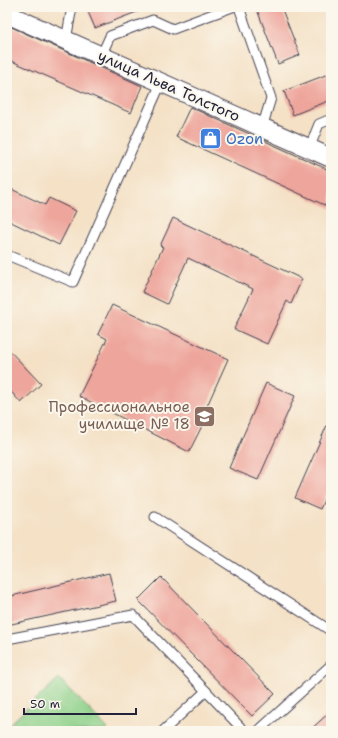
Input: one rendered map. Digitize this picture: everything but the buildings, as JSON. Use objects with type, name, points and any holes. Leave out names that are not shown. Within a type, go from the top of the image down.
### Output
[{"type":"street","name":"улица Льва Толстого","points":[[7,14],[331,158]]},
{"type":"lane","points":[[66,40],[72,7]]},
{"type":"lane","points":[[101,56],[110,36],[153,20],[173,29],[232,7]]},
{"type":"lane","points":[[239,7],[271,98],[262,128]]},
{"type":"lane","points":[[7,255],[73,282],[161,83]]},
{"type":"lane","points":[[309,149],[319,124],[331,119]]},
{"type":"lane","points":[[154,517],[331,631]]},
{"type":"lane","points":[[7,639],[133,615],[244,731]]},
{"type":"lane","points":[[258,731],[331,665]]},
{"type":"lane","points":[[163,731],[206,691]]},
{"type":"green space","points":[[59,678],[108,729],[106,731],[7,731],[7,727]]},
{"type":"place","name":"Ozon","points":[[211,139]]},
{"type":"place","name":"Профессиональное училище № 18","points":[[205,416]]}]
